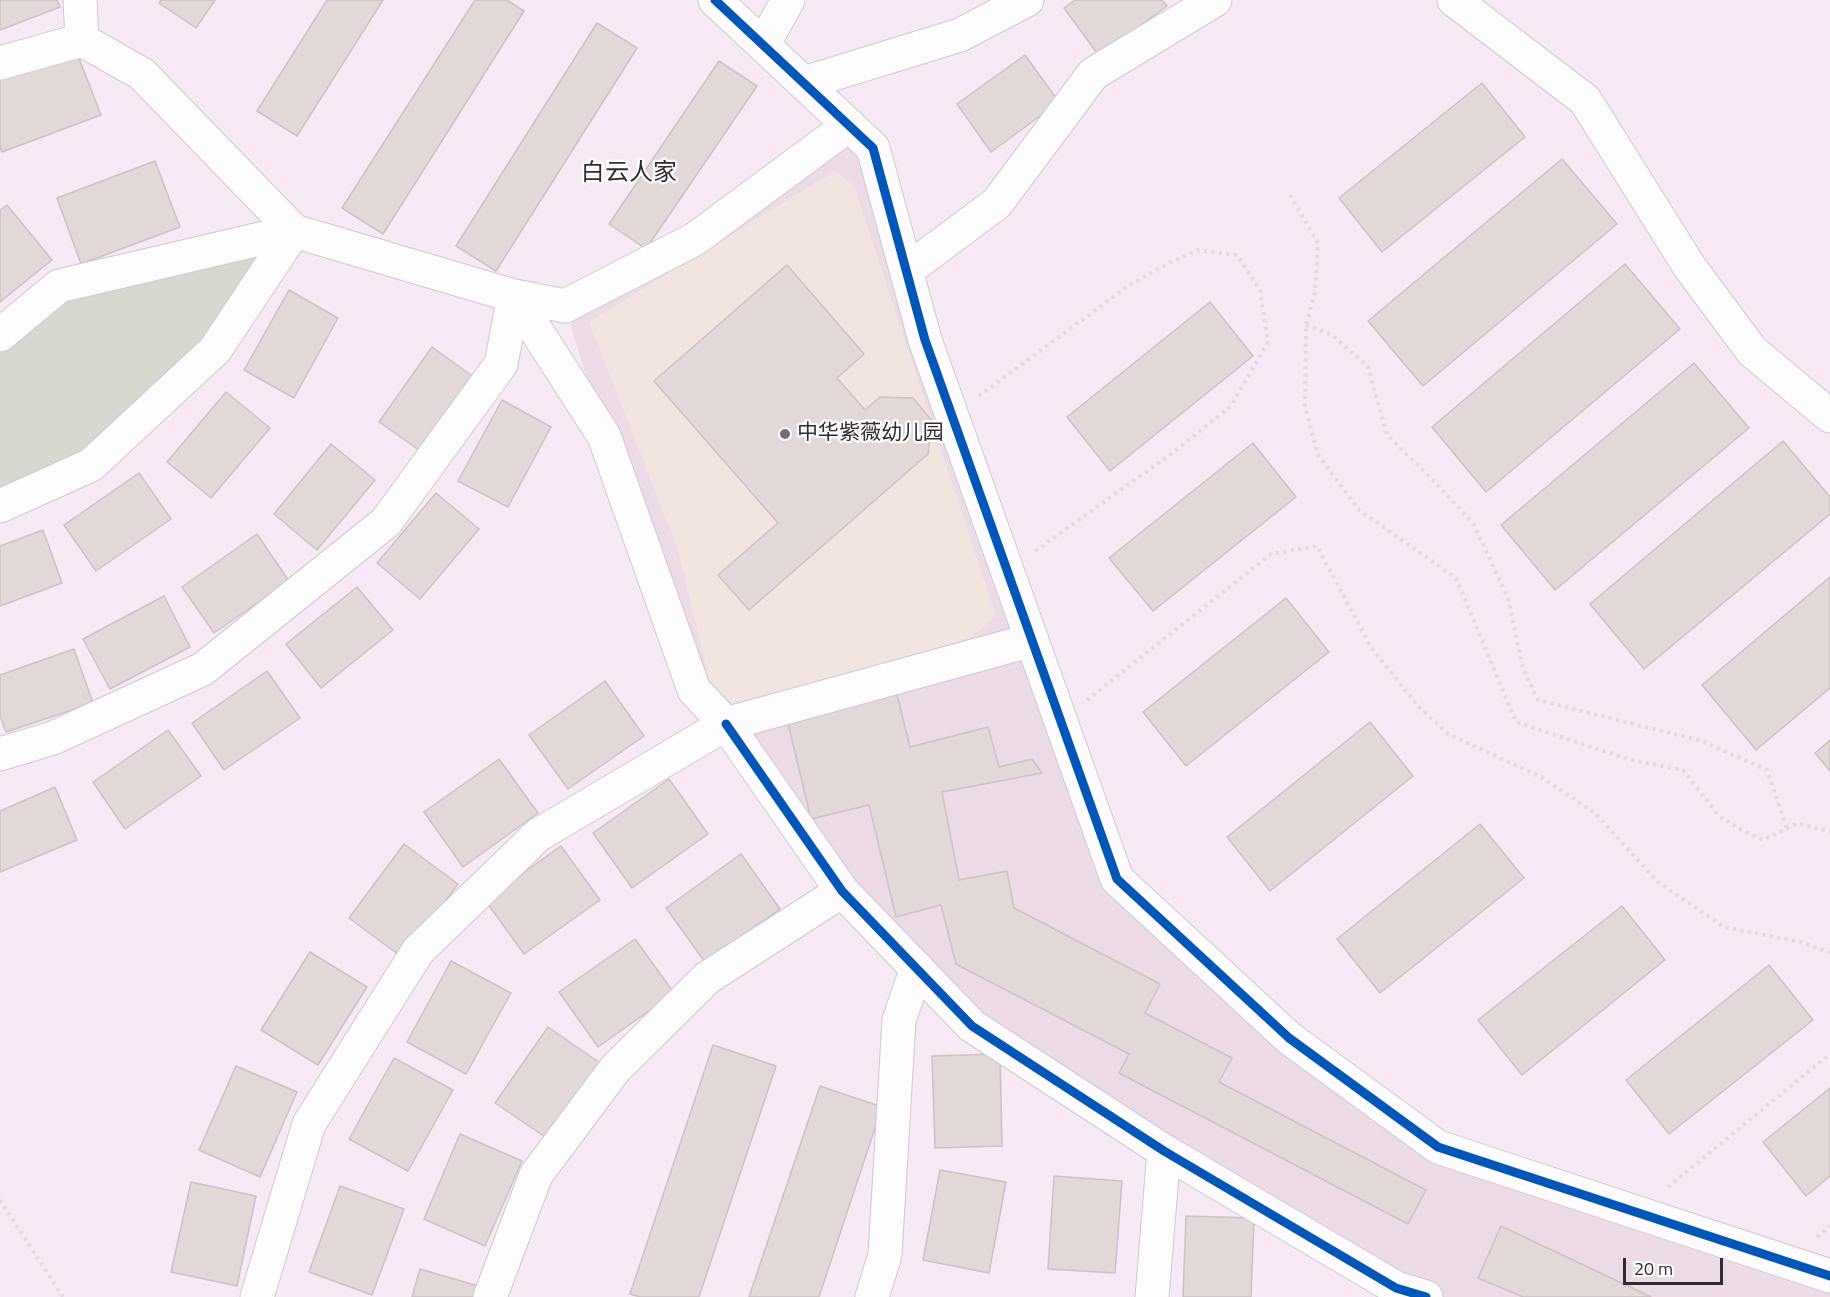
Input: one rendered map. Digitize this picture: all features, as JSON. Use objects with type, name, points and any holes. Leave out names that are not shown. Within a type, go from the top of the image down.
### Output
[{"type":"street","points":[[80,0],[82,40]]},
{"type":"street","points":[[763,45],[788,0]]},
{"type":"street","points":[[804,83],[960,35],[1027,0]]},
{"type":"street","points":[[906,271],[997,204],[1093,74],[1215,0]]},
{"type":"street","points":[[1454,0],[1585,100],[1689,266],[1752,351],[1830,416]]},
{"type":"street","points":[[721,3],[873,148],[925,340],[1117,879],[1289,1038],[1438,1147],[1830,1276]]},
{"type":"street","points":[[0,63],[82,40],[142,74],[294,231],[514,296],[565,306],[695,239],[849,125]]},
{"type":"street","points":[[0,335],[59,286],[294,231]]},
{"type":"street","points":[[0,506],[91,465],[215,350],[294,231]]},
{"type":"street","points":[[514,296],[604,436],[694,690],[726,724],[842,891],[972,1026],[1164,1151],[1396,1288],[1422,1296]]},
{"type":"street","points":[[0,754],[53,738],[203,669],[386,522],[501,364],[514,296]]},
{"type":"street","points":[[257,1297],[309,1124],[418,951],[538,835],[726,724],[1032,640]]},
{"type":"street","points":[[490,1297],[536,1176],[615,1069],[707,978],[842,891]]},
{"type":"street","points":[[872,1297],[885,1255],[899,1020],[917,968]]},
{"type":"street","points":[[1152,1297],[1164,1151]]},
{"type":"path","points":[[1290,195],[1318,243],[1315,292],[1306,325],[1305,407],[1318,455],[1359,510],[1456,578],[1516,722],[1631,760],[1683,770],[1719,816],[1763,840],[1798,823],[1830,832]]},
{"type":"path","points":[[952,416],[1128,286],[1197,250],[1237,255],[1260,290],[1268,342],[1231,405],[1171,454],[1007,572]]},
{"type":"path","points":[[1306,325],[1332,335],[1368,367],[1387,435],[1473,523],[1508,598],[1523,669],[1538,700],[1702,741],[1767,770],[1787,829]]},
{"type":"path","points":[[1061,721],[1271,554],[1317,546],[1371,647],[1418,706],[1448,734],[1541,777],[1595,813],[1658,882],[1724,927],[1801,942],[1830,953]]},
{"type":"path","points":[[1637,1212],[1830,1054]]},
{"type":"path","points":[[0,1200],[63,1297]]},
{"type":"shaded area","points":[[845,127],[906,271],[1117,879],[1438,1147],[1830,1276],[1830,1297],[1426,1297],[972,1026],[726,724],[604,436],[565,306]]},
{"type":"shaded area","name":"中华紫薇幼儿园","points":[[835,171],[854,186],[996,616],[972,637],[738,709],[710,682],[677,547],[589,322]]},
{"type":"shaded area","points":[[294,231],[215,350],[91,465],[0,506],[0,335],[59,286]]},
{"type":"building","points":[[0,0],[57,0],[60,7],[0,30]]},
{"type":"building","points":[[161,0],[215,0],[196,28],[159,3]]},
{"type":"building","points":[[327,0],[383,0],[297,136],[257,111]]},
{"type":"building","points":[[475,0],[507,0],[524,11],[383,234],[342,208]]},
{"type":"building","points":[[1075,0],[1162,0],[1167,6],[1099,56],[1064,8]]},
{"type":"building","points":[[597,23],[637,48],[496,271],[456,246]]},
{"type":"building","points":[[75,48],[101,115],[2,152],[0,147],[0,77]]},
{"type":"building","points":[[1025,55],[1059,102],[991,152],[957,104]]},
{"type":"building","points":[[719,61],[757,86],[646,249],[609,224]]},
{"type":"building","points":[[1482,83],[1525,137],[1382,252],[1339,198]]},
{"type":"building","points":[[1562,159],[1617,224],[1423,386],[1368,321]]},
{"type":"building","points":[[155,161],[180,227],[81,264],[57,198]]},
{"type":"building","points":[[7,205],[52,260],[0,302],[0,210]]},
{"type":"building","points":[[1625,264],[1680,329],[1486,492],[1432,427]]},
{"type":"building","points":[[787,265],[864,354],[837,378],[865,410],[880,397],[913,398],[932,421],[928,454],[749,610],[718,575],[778,523],[654,381]]},
{"type":"building","points":[[289,290],[338,318],[294,398],[244,370]]},
{"type":"building","points":[[1210,302],[1253,356],[1110,471],[1067,417]]},
{"type":"building","points":[[432,347],[478,380],[426,455],[379,422]]},
{"type":"building","points":[[1694,363],[1749,428],[1555,590],[1501,525]]},
{"type":"building","points":[[226,392],[270,428],[211,498],[167,462]]},
{"type":"building","points":[[502,400],[551,427],[508,507],[458,481]]},
{"type":"building","points":[[1783,441],[1830,497],[1830,514],[1644,669],[1590,604]]},
{"type":"building","points":[[1253,443],[1296,497],[1153,611],[1109,558]]},
{"type":"building","points":[[331,444],[375,480],[317,550],[274,514]]},
{"type":"building","points":[[139,473],[171,519],[96,571],[64,525]]},
{"type":"building","points":[[436,493],[479,529],[420,599],[377,563]]},
{"type":"building","points":[[43,530],[62,583],[0,606],[0,546]]},
{"type":"building","points":[[257,534],[289,581],[214,633],[182,587]]},
{"type":"building","points":[[1830,577],[1830,688],[1756,750],[1702,685]]},
{"type":"building","points":[[357,587],[393,630],[321,688],[286,644]]},
{"type":"building","points":[[164,596],[190,647],[110,689],[83,639]]},
{"type":"building","points":[[1286,598],[1329,652],[1186,766],[1143,712]]},
{"type":"building","points":[[74,649],[93,703],[6,732],[0,716],[0,675]]},
{"type":"building","points":[[267,671],[300,718],[224,770],[192,723]]},
{"type":"building","points":[[605,681],[644,736],[568,789],[529,735]]},
{"type":"building","points":[[896,691],[910,747],[988,727],[999,767],[1032,759],[1042,773],[942,792],[959,880],[1007,871],[1014,908],[1160,984],[1145,1013],[1232,1058],[1219,1082],[1426,1190],[1408,1224],[1119,1073],[1129,1054],[956,964],[941,905],[896,917],[869,805],[811,819],[787,719]]},
{"type":"building","points":[[1370,722],[1413,776],[1270,891],[1227,837]]},
{"type":"building","points":[[168,730],[201,776],[125,829],[93,782]]},
{"type":"building","points":[[1830,740],[1830,771],[1815,753]]},
{"type":"building","points":[[499,759],[538,813],[463,867],[424,812]]},
{"type":"building","points":[[669,779],[708,834],[632,888],[593,833]]},
{"type":"building","points":[[55,787],[77,840],[0,872],[0,811]]},
{"type":"building","points":[[1480,824],[1524,878],[1380,993],[1337,939]]},
{"type":"building","points":[[404,844],[458,884],[403,958],[349,918]]},
{"type":"building","points":[[561,846],[600,900],[524,954],[485,900]]},
{"type":"building","points":[[741,854],[780,909],[705,962],[666,908]]},
{"type":"building","points":[[1622,906],[1665,960],[1522,1075],[1478,1020]]},
{"type":"building","points":[[635,939],[674,993],[598,1047],[559,992]]},
{"type":"building","points":[[310,952],[367,987],[318,1065],[261,1030]]},
{"type":"building","points":[[451,961],[511,993],[466,1074],[407,1042]]},
{"type":"building","points":[[1769,965],[1813,1020],[1669,1134],[1626,1080]]},
{"type":"building","points":[[548,1027],[603,1065],[551,1141],[495,1103]]},
{"type":"building","points":[[713,1045],[776,1066],[699,1297],[640,1297],[630,1294]]},
{"type":"building","points":[[1000,1054],[1002,1146],[935,1148],[932,1056]]},
{"type":"building","points":[[394,1058],[453,1090],[408,1171],[349,1139]]},
{"type":"building","points":[[236,1066],[297,1092],[260,1177],[199,1150]]},
{"type":"building","points":[[820,1086],[882,1107],[819,1297],[749,1297]]},
{"type":"building","points":[[1830,1088],[1830,1176],[1806,1196],[1763,1142]]},
{"type":"building","points":[[460,1134],[522,1161],[485,1246],[424,1219]]},
{"type":"building","points":[[940,1170],[1006,1182],[989,1273],[923,1260]]},
{"type":"building","points":[[1054,1176],[1122,1181],[1115,1273],[1048,1269]]},
{"type":"building","points":[[191,1182],[256,1196],[237,1286],[171,1272]]},
{"type":"building","points":[[340,1186],[404,1209],[372,1295],[309,1272]]},
{"type":"building","points":[[1186,1216],[1254,1218],[1251,1297],[1183,1297]]},
{"type":"building","points":[[1501,1226],[1651,1297],[1523,1297],[1478,1278]]},
{"type":"building","points":[[420,1269],[485,1288],[482,1297],[412,1297]]},
{"type":"cycle path","points":[[715,0],[873,148],[925,340],[1117,879],[1289,1038],[1438,1147],[1830,1276]]},
{"type":"cycle path","points":[[726,724],[842,891],[972,1026],[1164,1151],[1396,1288],[1426,1297]]},
{"type":"place","name":"中华紫薇幼儿园","points":[[785,434]]},
{"type":"district","name":"白云人家","points":[[629,174]]}]
